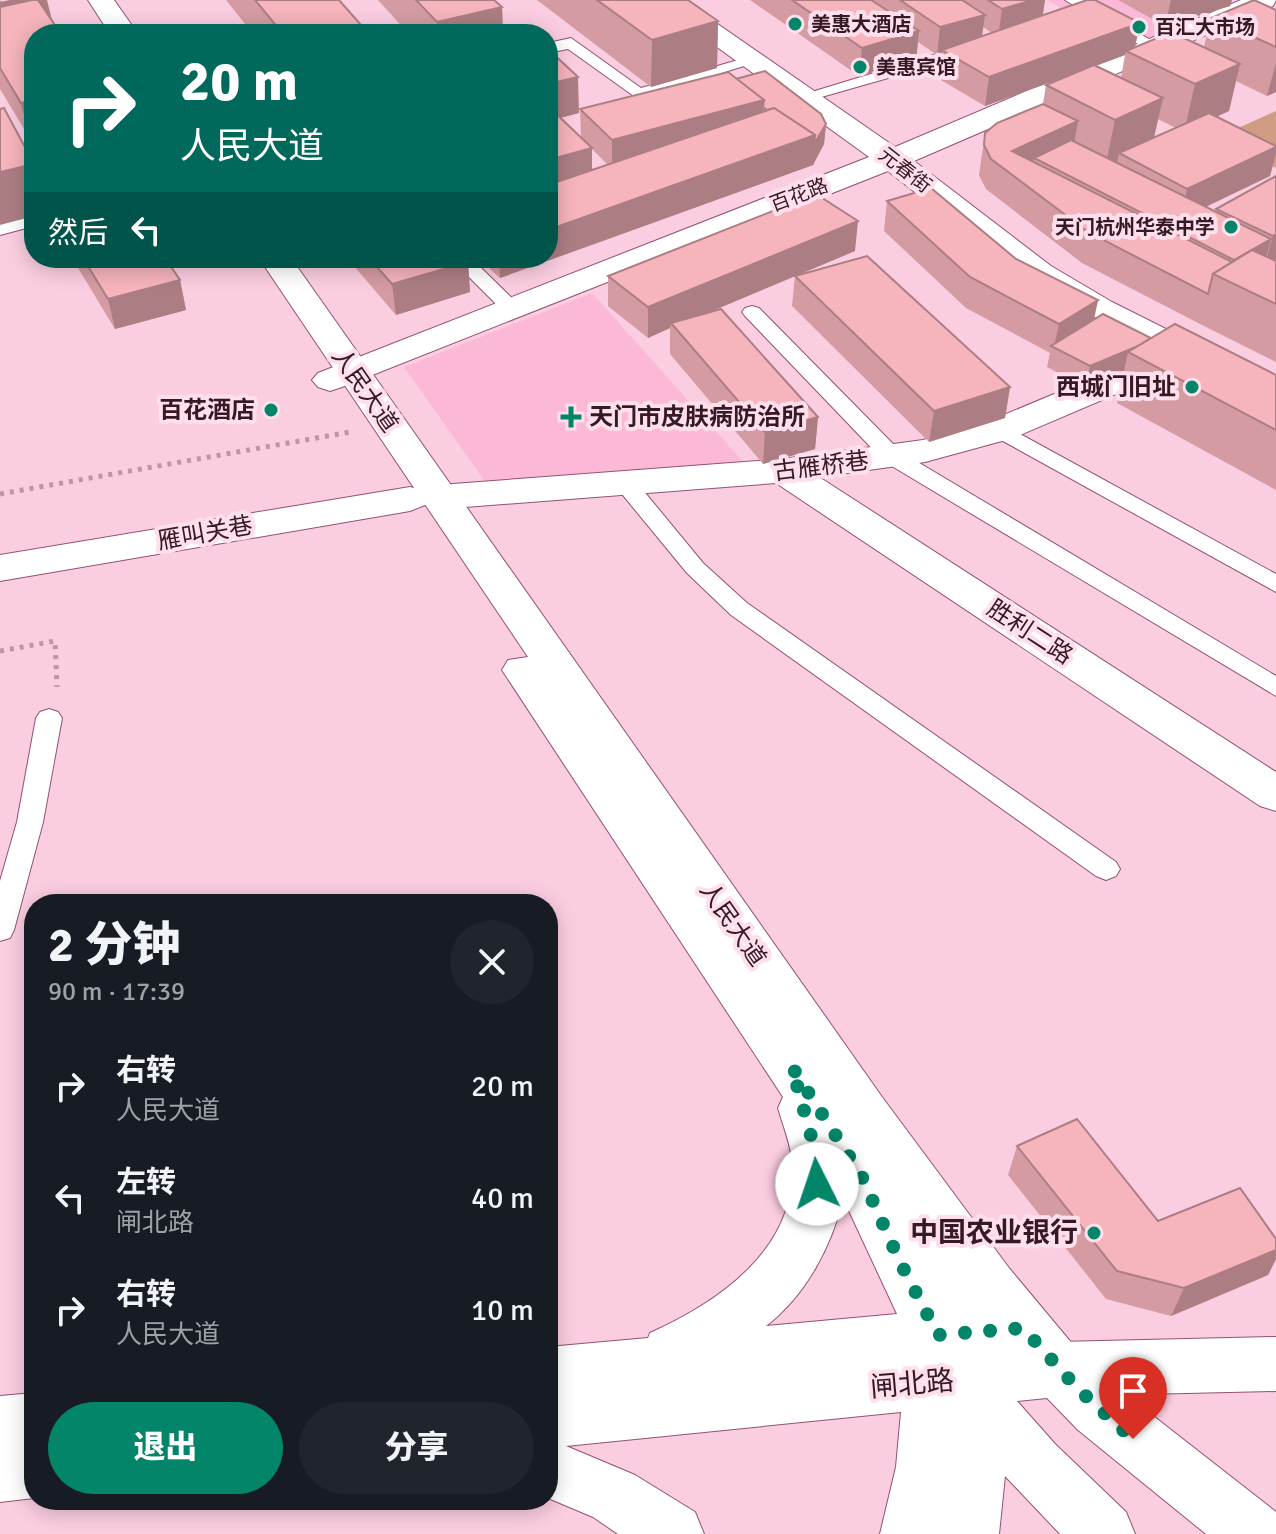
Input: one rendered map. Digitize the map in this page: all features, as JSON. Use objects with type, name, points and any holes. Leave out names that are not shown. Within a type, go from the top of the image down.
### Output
[{"type":"main road","points":[[83,0],[99,24]]},
{"type":"main road","points":[[101,0],[117,24]]},
{"type":"main road","name":"元春街","points":[[665,0],[892,159],[1039,273],[1276,398]]},
{"type":"main road","name":"百花路","points":[[340,375],[892,159],[1255,1]]},
{"type":"main road","name":"人民大道","points":[[258,268],[340,375],[424,498],[864,1113],[945,1263],[973,1359]]},
{"type":"main road","name":"人民大道","points":[[281,268],[340,375],[363,429],[424,498],[565,735],[792,1067],[861,1175],[900,1262],[973,1359]]},
{"type":"main road","name":"古雁桥巷","points":[[424,498],[783,471],[893,457],[955,445],[1000,430],[1185,352]]},
{"type":"main road","name":"胜利二路","points":[[783,471],[1276,794]]},
{"type":"main road","name":"雁叫关巷","points":[[0,568],[424,498]]},
{"type":"main road","points":[[631,1368],[702,1340],[745,1312],[777,1278],[802,1242],[814,1204],[819,1165],[792,1067]]},
{"type":"main road","points":[[911,1534],[929,1439],[973,1359]]},
{"type":"main road","points":[[968,1534],[975,1489],[973,1359]]},
{"type":"main road","points":[[973,1359],[1012,1443],[1104,1534]]},
{"type":"main road","points":[[973,1359],[1150,1454],[1254,1534]]},
{"type":"main road","name":"闸北路","points":[[558,1418],[973,1359]]},
{"type":"main road","name":"闸北路","points":[[558,1374],[631,1368],[973,1359],[1276,1364]]},
{"type":"main road","points":[[0,1425],[24,1423]]},
{"type":"main road","points":[[0,1472],[24,1469]]},
{"type":"main road","points":[[558,1472],[614,1496],[673,1534]]},
{"type":"lane","points":[[1073,0],[1154,47]]},
{"type":"lane","points":[[1067,20],[1094,12]]},
{"type":"lane","points":[[804,97],[994,41]]},
{"type":"lane","points":[[558,46],[571,43],[638,94],[752,61]]},
{"type":"lane","points":[[0,229],[24,223]]},
{"type":"lane","points":[[470,268],[511,308]]},
{"type":"lane","points":[[752,312],[893,457],[1276,687]]},
{"type":"lane","points":[[1000,430],[1276,584]]},
{"type":"lane","points":[[625,483],[695,568],[739,609],[1106,869]]},
{"type":"lane","points":[[0,930],[30,822],[49,718]]},
{"type":"path","points":[[0,494],[363,429]]},
{"type":"path","points":[[0,651],[55,641],[57,703],[49,718]]},
{"type":"shaded area","name":"百汇大市场","points":[[1047,0],[1227,0],[1236,5],[1132,49]]},
{"type":"shaded area","points":[[1276,111],[1276,168],[1216,138]]},
{"type":"shaded area","name":"天门市皮肤病防治所","points":[[592,293],[747,466],[489,487],[404,367]]},
{"type":"building","points":[[38,0],[54,24],[24,24],[24,102],[21,103],[0,68],[0,7]]},
{"type":"building","points":[[255,0],[339,0],[360,24],[275,24]]},
{"type":"building","points":[[416,0],[494,0],[502,7],[437,22]]},
{"type":"building","points":[[597,0],[688,0],[718,21],[652,40]]},
{"type":"building","points":[[792,0],[871,0],[919,31],[862,48]]},
{"type":"building","points":[[900,0],[962,0],[985,15],[940,27]]},
{"type":"building","points":[[988,0],[1033,0],[1002,9]]},
{"type":"building","points":[[1087,0],[1095,0],[1140,23],[989,77],[942,50]]},
{"type":"building","points":[[1254,0],[1276,10],[1276,47],[1211,18]]},
{"type":"building","points":[[1171,32],[1240,64],[1195,84],[1126,51]]},
{"type":"building","points":[[558,58],[578,77],[558,82]]},
{"type":"building","points":[[1094,65],[1163,98],[1115,120],[1046,85]]},
{"type":"building","points":[[765,71],[821,114],[826,124],[814,144],[815,135],[774,108],[767,110],[763,107],[764,100],[736,79]]},
{"type":"building","points":[[728,72],[764,100],[612,140],[580,109]]},
{"type":"building","points":[[1043,104],[1078,121],[1012,151],[1232,262],[1213,274],[1208,294],[1088,232],[991,159],[984,145],[985,133],[997,123]]},
{"type":"building","points":[[4,108],[24,145],[24,166],[0,172],[0,109]]},
{"type":"building","points":[[774,108],[815,135],[558,226],[558,182]]},
{"type":"building","points":[[1209,113],[1276,147],[1187,189],[1119,153]]},
{"type":"building","points":[[558,116],[592,148],[558,157]]},
{"type":"building","points":[[1071,140],[1271,239],[1234,260],[1034,158]]},
{"type":"building","points":[[1276,176],[1276,234],[1273,236],[1216,209]]},
{"type":"building","points":[[931,188],[1016,259],[1098,300],[1059,324],[970,277],[887,201]]},
{"type":"building","points":[[816,194],[858,221],[648,307],[608,276]]},
{"type":"building","points":[[1252,250],[1276,261],[1276,304],[1213,274]]},
{"type":"building","points":[[867,256],[1010,387],[934,411],[795,276]]},
{"type":"building","points":[[89,268],[172,268],[180,280],[108,299]]},
{"type":"building","points":[[378,268],[447,268],[392,284]]},
{"type":"building","points":[[721,309],[818,417],[765,432],[671,323]]},
{"type":"building","points":[[1103,314],[1151,338],[1090,366],[1051,346]]},
{"type":"building","points":[[1175,324],[1276,375],[1276,430],[1128,352]]},
{"type":"building","points":[[1077,1119],[1158,1221],[1240,1188],[1276,1239],[1276,1250],[1184,1288],[1117,1271],[1017,1146]]},
{"type":"place","name":"美惠大酒店","points":[[795,24]]},
{"type":"place","name":"百汇大市场","points":[[1139,27]]},
{"type":"place","name":"美惠宾馆","points":[[860,67]]},
{"type":"place","name":"天门杭州华泰中学","points":[[1231,227]]},
{"type":"place","name":"西城门旧址","points":[[1192,387]]},
{"type":"place","name":"百花酒店","points":[[271,410]]},
{"type":"place","name":"天门市皮肤病防治所","points":[[571,417]]},
{"type":"place","name":"中国农业银行","points":[[1094,1233]]},
{"type":"route","points":[[817,1184],[819,1165],[792,1067],[861,1175],[900,1262],[938,1335],[1023,1328],[1078,1389],[1133,1439]]}]
